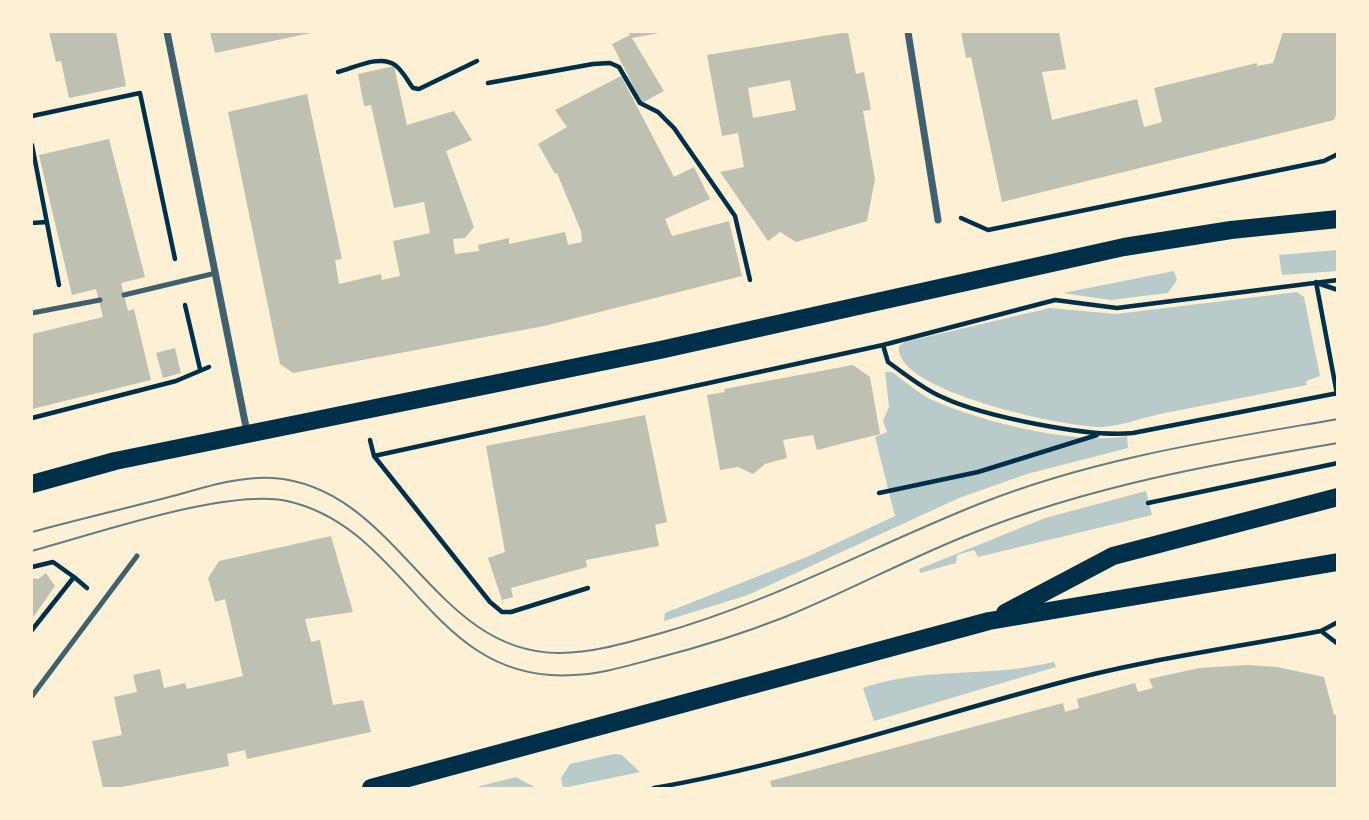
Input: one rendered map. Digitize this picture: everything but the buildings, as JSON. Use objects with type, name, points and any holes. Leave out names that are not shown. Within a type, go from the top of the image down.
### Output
[{"type":"main road","points":[[32,484],[115,461],[685,344],[1124,247],[1338,219]]},
{"type":"main road","points":[[989,621],[1113,556],[1338,497]]},
{"type":"main road","points":[[371,789],[989,621],[1338,562]]},
{"type":"street","points":[[167,32],[247,433]]},
{"type":"street","points":[[908,32],[938,220]]},
{"type":"lane","points":[[124,295],[216,273]]},
{"type":"lane","points":[[32,313],[100,300]]},
{"type":"lane","points":[[32,696],[137,556]]},
{"type":"path","points":[[338,72],[379,61],[388,62],[401,71],[413,88],[419,89],[477,61]]},
{"type":"path","points":[[488,83],[593,64],[610,63],[619,67],[640,103],[658,112],[674,128],[735,216],[750,280]]},
{"type":"path","points":[[32,116],[140,93],[200,369],[176,381],[32,418]]},
{"type":"path","points":[[32,145],[63,307]]},
{"type":"path","points":[[964,219],[988,230],[1324,161],[1338,154]]},
{"type":"path","points":[[32,223],[47,222]]},
{"type":"path","points":[[374,456],[883,345],[1055,300],[1117,308],[1338,280]]},
{"type":"path","points":[[1316,282],[1338,290]]},
{"type":"path","points":[[879,494],[978,472],[1070,441],[1101,434],[1133,433],[1337,393],[1316,282]]},
{"type":"path","points":[[883,345],[888,362],[943,398],[1019,420],[1101,434]]},
{"type":"path","points":[[363,411],[374,456],[490,602],[502,611],[511,612],[588,588]]},
{"type":"path","points":[[1148,503],[1338,463]]},
{"type":"path","points":[[32,567],[53,562],[74,578],[32,630]]},
{"type":"path","points":[[654,789],[733,774],[820,752],[1106,671],[1321,631],[1338,622]]},
{"type":"path","points":[[1321,631],[1338,644]]},
{"type":"shaded area","points":[[1337,250],[1337,271],[1282,275],[1279,255]]},
{"type":"shaded area","points":[[1174,271],[1177,280],[1168,293],[1111,300],[1063,293]]},
{"type":"shaded area","points":[[1297,292],[1304,297],[1320,376],[1306,381],[1307,385],[1102,427],[1021,414],[951,392],[923,378],[904,362],[899,346],[905,342],[1050,308],[1116,314]]},
{"type":"shaded area","points":[[885,372],[892,372],[932,400],[975,416],[1056,435],[1082,438],[1127,436],[1128,448],[1027,474],[959,498],[748,595],[664,621],[665,613],[809,556],[895,516],[875,437],[887,432],[883,421],[889,407]]},
{"type":"shaded area","points":[[1146,491],[1152,515],[978,557],[974,550],[957,555],[956,563],[920,573],[919,569],[1045,518]]},
{"type":"shaded area","points":[[1054,662],[1056,667],[874,721],[863,688],[915,676],[1011,669]]},
{"type":"shaded area","points":[[614,754],[622,755],[640,772],[563,788],[561,778],[570,764]]},
{"type":"shaded area","points":[[516,777],[536,788],[473,788]]},
{"type":"tram line","points":[[32,532],[221,483],[273,478],[316,488],[353,509],[446,600],[479,627],[516,646],[572,653],[634,641],[740,607],[979,504],[1067,474],[1156,452],[1338,419]]},
{"type":"tram line","points":[[32,551],[125,524],[197,507],[231,501],[287,501],[328,517],[363,541],[453,631],[486,656],[526,672],[574,675],[616,669],[754,629],[949,543],[1017,516],[1062,502],[1199,468],[1338,443]]}]
